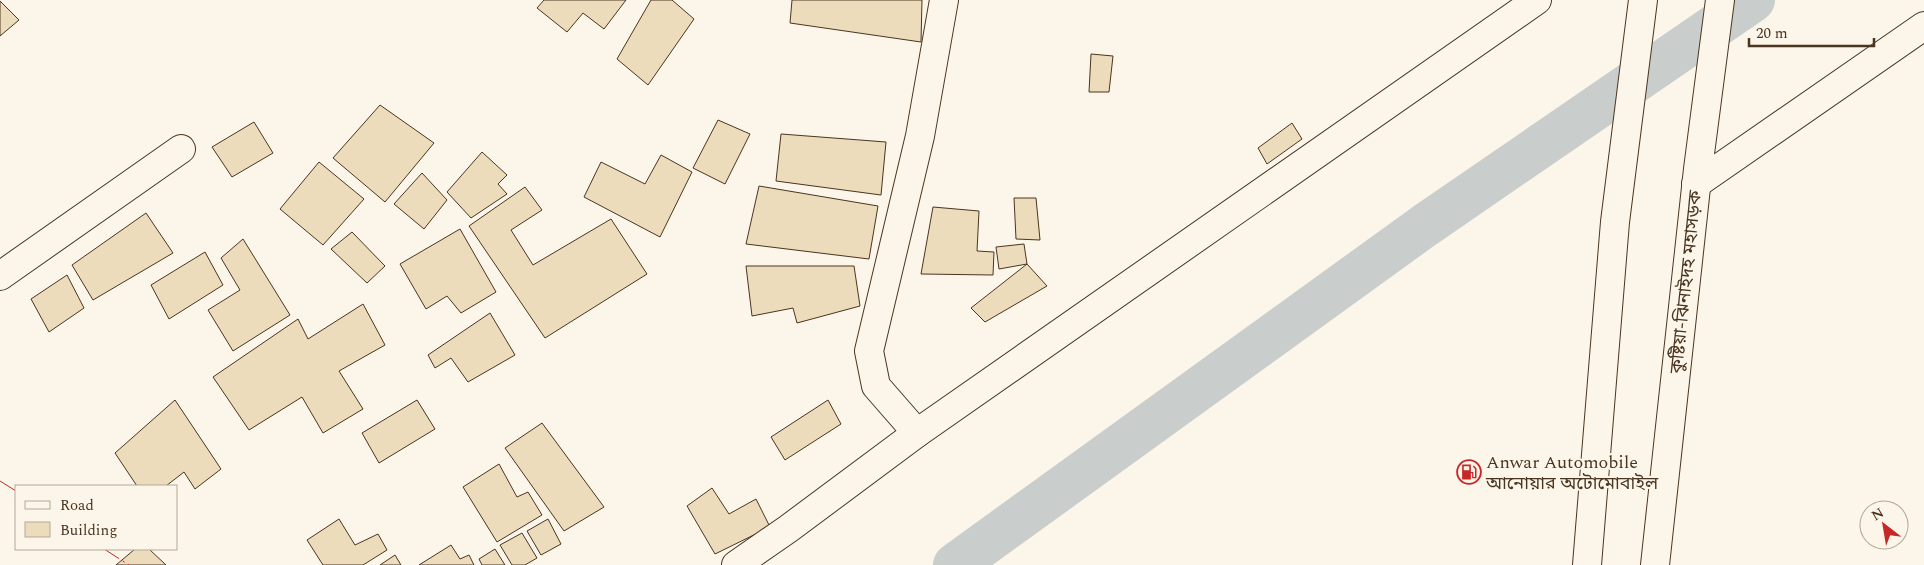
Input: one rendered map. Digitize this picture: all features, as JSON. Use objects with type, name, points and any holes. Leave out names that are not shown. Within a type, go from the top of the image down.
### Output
[{"type":"main road","points":[[917,433],[876,386],[870,351],[920,136],[944,0]]},
{"type":"main road","points":[[736,565],[788,529],[917,433],[1537,0]]},
{"type":"main road","points":[[1586,565],[1615,222],[1643,0]]},
{"type":"main road","name":"কুষ্টিয়া-ঝিনাইদহ মহাসড়ক","points":[[1656,565],[1697,177],[1720,0]]},
{"type":"main road","points":[[1697,177],[1924,26]]},
{"type":"main road","points":[[0,276],[181,149]]},
{"type":"building","points":[[544,0],[626,0],[604,29],[583,13],[567,32],[537,8]]},
{"type":"building","points":[[651,0],[672,0],[694,19],[648,85],[617,59]]},
{"type":"building","points":[[792,0],[922,0],[921,42],[790,23]]},
{"type":"building","points":[[0,1],[19,20],[0,36]]},
{"type":"building","points":[[1091,54],[1113,56],[1109,92],[1089,92]]},
{"type":"building","points":[[380,105],[434,143],[385,202],[333,158]]},
{"type":"building","points":[[718,120],[750,134],[725,184],[693,168]]},
{"type":"building","points":[[254,122],[273,153],[232,177],[212,147]]},
{"type":"building","points":[[1292,123],[1302,139],[1267,164],[1258,148]]},
{"type":"building","points":[[781,134],[886,142],[881,195],[776,181]]},
{"type":"building","points":[[482,152],[507,175],[498,184],[507,194],[471,218],[447,192]]},
{"type":"building","points":[[661,155],[692,172],[660,237],[584,197],[601,162],[645,184]]},
{"type":"building","points":[[319,162],[364,199],[323,245],[280,209]]},
{"type":"building","points":[[422,173],[447,200],[424,229],[394,204]]},
{"type":"building","points":[[759,186],[878,206],[869,259],[746,244]]},
{"type":"building","points":[[525,187],[542,210],[511,230],[533,265],[611,219],[647,274],[545,338],[469,226]]},
{"type":"building","points":[[1014,198],[1036,198],[1040,240],[1016,239]]},
{"type":"building","points":[[933,207],[979,211],[977,251],[994,252],[993,275],[921,274]]},
{"type":"building","points":[[146,213],[173,253],[93,300],[72,265]]},
{"type":"building","points":[[460,229],[496,292],[461,313],[447,296],[426,309],[400,264]]},
{"type":"building","points":[[352,232],[385,266],[367,283],[331,249]]},
{"type":"building","points":[[243,239],[290,315],[233,351],[208,310],[240,290],[221,258]]},
{"type":"building","points":[[1024,244],[1027,264],[999,269],[996,247]]},
{"type":"building","points":[[205,252],[223,285],[169,319],[151,285]]},
{"type":"building","points":[[1027,264],[1047,286],[985,322],[971,308]]},
{"type":"building","points":[[746,266],[854,266],[860,306],[797,323],[793,308],[752,316]]},
{"type":"building","points":[[67,275],[84,308],[49,332],[31,299]]},
{"type":"building","points":[[363,304],[385,345],[339,371],[363,409],[323,433],[302,397],[249,430],[213,377],[298,319],[308,339]]},
{"type":"building","points":[[490,313],[515,355],[468,382],[451,358],[435,368],[428,355]]},
{"type":"building","points":[[175,400],[221,469],[195,489],[184,472],[167,485],[136,485],[115,453]]},
{"type":"building","points":[[417,400],[435,429],[379,463],[362,433]]},
{"type":"building","points":[[828,400],[841,424],[785,460],[771,437]]},
{"type":"building","points":[[542,423],[604,507],[564,531],[505,448]]},
{"type":"building","points":[[499,464],[517,497],[528,492],[542,515],[497,542],[463,487]]},
{"type":"building","points":[[712,488],[729,514],[756,499],[770,527],[715,554],[687,506]]},
{"type":"building","points":[[339,519],[355,545],[378,534],[387,550],[363,565],[323,565],[307,540]]},
{"type":"building","points":[[548,519],[561,544],[541,555],[527,531]]},
{"type":"building","points":[[522,533],[537,558],[525,565],[512,565],[500,545]]},
{"type":"building","points":[[451,545],[460,559],[469,555],[474,565],[419,565]]},
{"type":"building","points":[[495,549],[505,565],[482,565],[479,559]]},
{"type":"building","points":[[134,550],[150,550],[166,565],[116,565]]},
{"type":"building","points":[[395,555],[401,565],[380,565]]},
{"type":"waterway","points":[[955,565],[1424,226],[1753,0]]},
{"type":"power","points":[[0,481],[15,490]]},
{"type":"power","points":[[106,550],[129,565]]},
{"type":"place","name":"Anwar Automobile আনোয়ার অটোমোবাইল","points":[[1469,472]]}]
